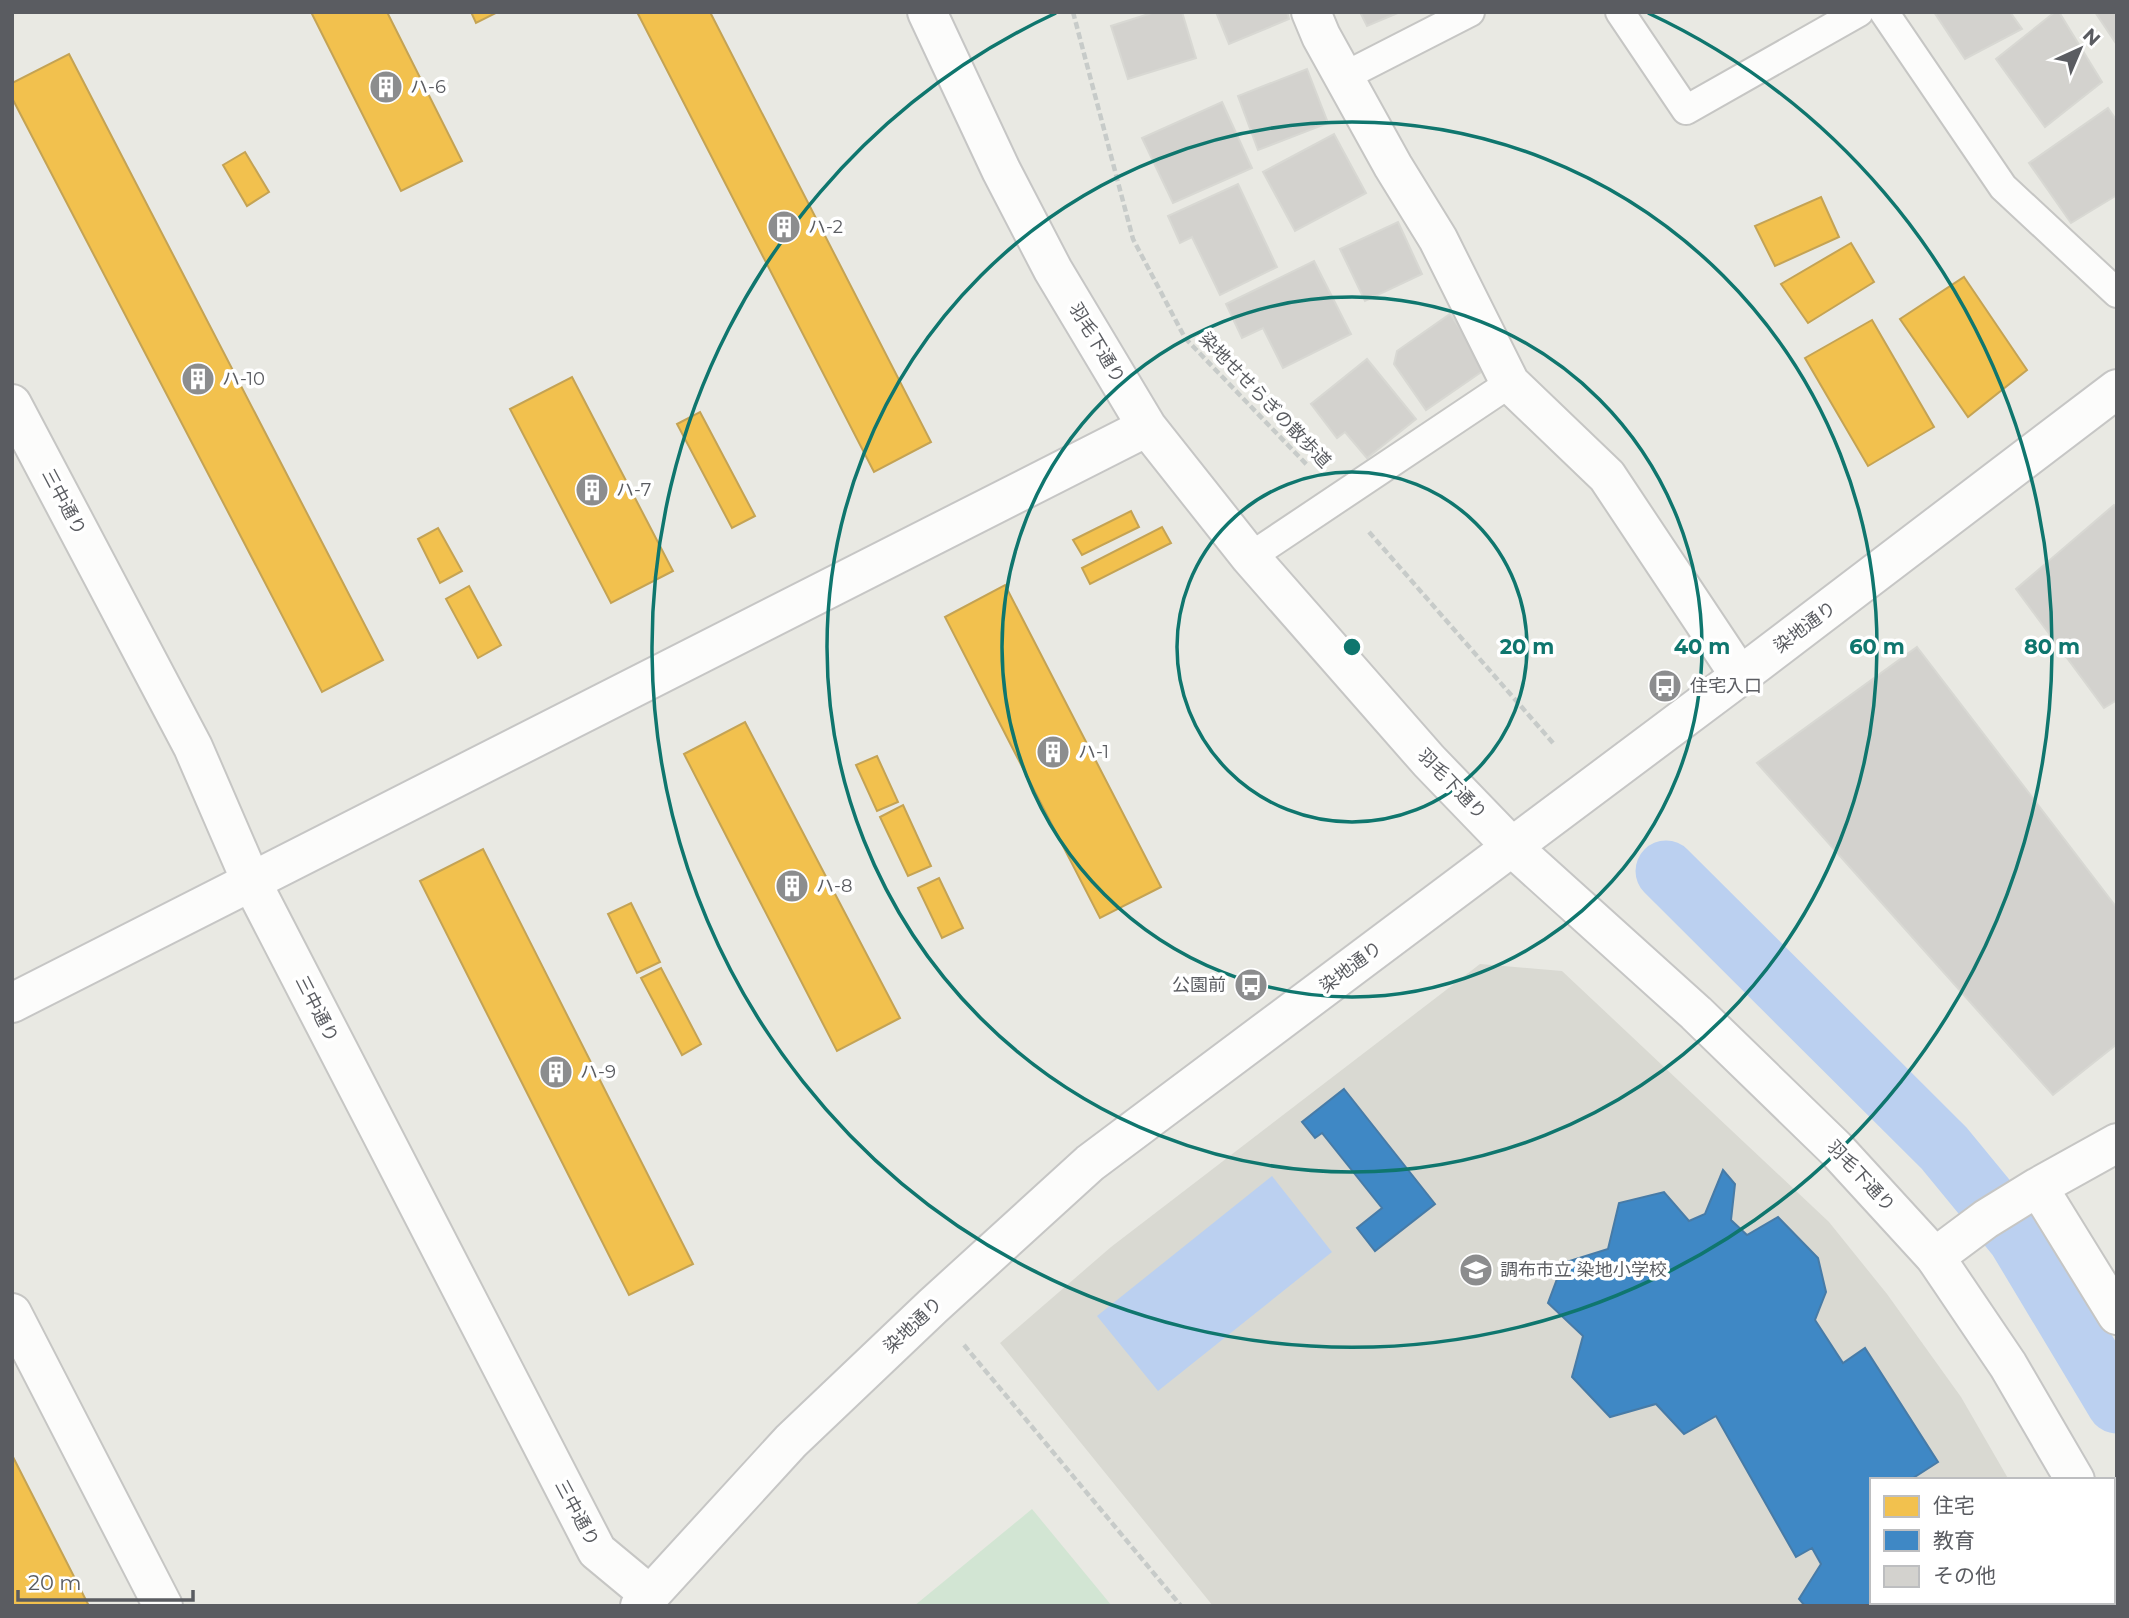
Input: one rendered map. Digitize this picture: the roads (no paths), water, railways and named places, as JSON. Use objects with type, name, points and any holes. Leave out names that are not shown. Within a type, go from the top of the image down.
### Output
[{"type":"street","name":"羽毛下通り","points":[[927,12],[1001,170],[1053,270],[1147,427],[1250,558],[1429,761],[1512,847],[1696,1013],[1826,1139],[1935,1257],[2008,1365],[2074,1478]]},
{"type":"street","points":[[1311,12],[1321,36],[1392,166],[1438,239],[1510,383],[1607,475],[1741,676]]},
{"type":"street","name":"染地通り","points":[[645,1600],[791,1441],[933,1306],[1090,1163],[1741,676],[2117,389]]},
{"type":"street","name":"三中通り","points":[[12,404],[193,747],[251,881],[597,1551],[645,1600]]},
{"type":"street","points":[[12,1003],[1147,427]]},
{"type":"street","points":[[1935,1257],[1986,1219],[2117,1143]]},
{"type":"street","points":[[2034,1190],[2117,1315]]},
{"type":"street","points":[[12,1313],[163,1606]]},
{"type":"lane","points":[[1343,77],[1470,12]]},
{"type":"lane","points":[[1620,12],[1685,110],[1859,12]]},
{"type":"lane","points":[[1884,12],[2003,187],[2117,293]]},
{"type":"lane","points":[[1250,558],[1510,383]]},
{"type":"water","points":[[1272,1176],[1332,1252],[1158,1391],[1097,1316]]},
{"type":"waterway","points":[[1666,871],[1944,1148],[2018,1238],[2117,1403]]},
{"type":"place","name":"ハ-6","points":[[386,87]]},
{"type":"place","name":"ハ-2","points":[[784,227]]},
{"type":"place","name":"ハ-10","points":[[198,379]]},
{"type":"place","name":"ハ-7","points":[[592,490]]},
{"type":"place","name":"住宅入口","points":[[1665,686]]},
{"type":"place","name":"ハ-1","points":[[1053,752]]},
{"type":"place","name":"ハ-8","points":[[792,886]]},
{"type":"place","name":"公園前","points":[[1251,985]]},
{"type":"place","name":"ハ-9","points":[[556,1072]]},
{"type":"place","name":"調布市立 染地小学校","points":[[1476,1270]]}]
